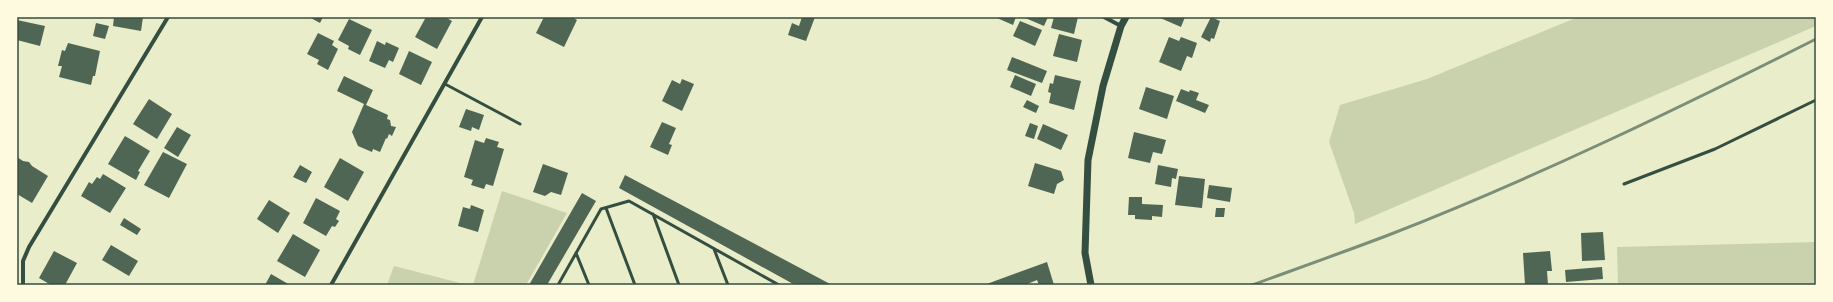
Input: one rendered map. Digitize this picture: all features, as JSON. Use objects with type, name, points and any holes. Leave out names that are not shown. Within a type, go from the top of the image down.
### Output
[{"type":"street","points":[[23,285],[23,261],[29,247],[168,17]]},
{"type":"street","points":[[331,285],[482,17]]},
{"type":"street","points":[[1104,17],[1121,26]]},
{"type":"street","points":[[1091,285],[1086,253],[1088,160],[1103,86],[1121,26],[1126,17]]},
{"type":"lane","points":[[445,84],[520,124]]},
{"type":"lane","points":[[1624,184],[1715,149],[1816,100]]},
{"type":"lane","points":[[558,285],[601,210],[629,201],[779,285]]},
{"type":"lane","points":[[606,208],[635,285]]},
{"type":"lane","points":[[653,214],[679,285]]},
{"type":"lane","points":[[714,249],[728,285]]},
{"type":"lane","points":[[576,253],[589,285]]},
{"type":"green space","points":[[1578,17],[1816,17],[1816,26],[1355,224],[1354,213],[1329,142],[1340,105],[1427,79]]},
{"type":"green space","points":[[502,191],[567,213],[526,285],[473,285]]},
{"type":"green space","points":[[1816,242],[1816,285],[1618,285],[1617,247]]},
{"type":"green space","points":[[394,266],[468,285],[387,285]]},
{"type":"building","points":[[114,17],[143,17],[141,31],[113,26]]},
{"type":"building","points":[[309,17],[323,17],[320,23]]},
{"type":"building","points":[[426,17],[445,17],[452,21],[437,49],[415,37]]},
{"type":"building","points":[[544,17],[572,17],[577,20],[564,47],[536,33]]},
{"type":"building","points":[[802,17],[815,17],[806,41],[788,35],[792,23],[799,26]]},
{"type":"building","points":[[1016,17],[1013,25],[997,18]]},
{"type":"building","points":[[1023,17],[1048,17],[1044,26]]},
{"type":"building","points":[[1054,17],[1078,17],[1074,34],[1051,28]]},
{"type":"building","points":[[1158,17],[1185,17],[1181,27]]},
{"type":"building","points":[[1211,17],[1220,21],[1214,39],[1211,38],[1210,42],[1201,37]]},
{"type":"building","points":[[349,19],[372,30],[360,55],[348,49],[349,46],[338,40]]},
{"type":"building","points":[[17,20],[45,26],[40,46],[17,40]]},
{"type":"building","points":[[1020,21],[1042,30],[1035,46],[1013,36]]},
{"type":"building","points":[[96,23],[109,26],[105,39],[93,36]]},
{"type":"building","points":[[318,33],[334,41],[332,45],[338,49],[328,70],[317,64],[319,60],[307,54]]},
{"type":"building","points":[[1059,34],[1082,40],[1077,62],[1053,56]]},
{"type":"building","points":[[1169,37],[1179,41],[1181,37],[1197,43],[1192,58],[1187,56],[1181,71],[1159,62]]},
{"type":"building","points":[[377,41],[385,45],[386,42],[399,48],[393,62],[389,60],[385,68],[369,61]]},
{"type":"building","points":[[68,43],[100,51],[95,76],[93,76],[91,85],[59,77],[62,66],[58,66],[62,50],[65,51]]},
{"type":"building","points":[[409,51],[432,62],[421,85],[399,74]]},
{"type":"building","points":[[1012,57],[1047,71],[1042,83],[1007,70]]},
{"type":"building","points":[[1015,75],[1036,84],[1031,96],[1010,87]]},
{"type":"building","points":[[1055,75],[1081,81],[1074,110],[1049,103],[1051,93],[1048,92],[1050,83],[1053,84]]},
{"type":"building","points":[[344,76],[373,90],[366,105],[388,115],[387,119],[390,120],[391,126],[396,127],[392,136],[389,134],[387,139],[386,138],[380,152],[373,149],[372,152],[358,146],[352,132],[364,104],[337,91]]},
{"type":"building","points":[[682,79],[694,84],[682,111],[662,101],[672,80],[680,84]]},
{"type":"building","points":[[1146,87],[1174,96],[1167,119],[1139,109]]},
{"type":"building","points":[[1181,89],[1199,93],[1196,100],[1209,105],[1205,113],[1176,101]]},
{"type":"building","points":[[149,99],[172,114],[157,139],[133,124]]},
{"type":"building","points":[[1027,100],[1039,106],[1036,113],[1023,107]]},
{"type":"building","points":[[466,109],[484,115],[479,130],[472,127],[471,131],[459,127]]},
{"type":"building","points":[[662,122],[676,128],[669,144],[672,145],[668,155],[650,147]]},
{"type":"building","points":[[1030,123],[1038,126],[1034,139],[1025,136]]},
{"type":"building","points":[[1043,124],[1068,135],[1061,150],[1037,139]]},
{"type":"building","points":[[177,127],[191,135],[178,157],[164,148]]},
{"type":"building","points":[[1134,132],[1166,140],[1162,154],[1153,152],[1150,163],[1128,158]]},
{"type":"building","points":[[125,136],[150,151],[138,171],[140,172],[136,180],[108,164]]},
{"type":"building","points":[[486,138],[499,142],[497,147],[504,149],[493,186],[486,184],[484,189],[471,185],[473,180],[464,177],[475,140],[484,143]]},
{"type":"building","points":[[163,152],[187,164],[169,198],[144,185]]},
{"type":"building","points":[[17,157],[23,161],[29,162],[32,166],[48,176],[32,203],[17,194]]},
{"type":"building","points":[[340,158],[364,172],[348,201],[324,187]]},
{"type":"building","points":[[1035,163],[1061,171],[1064,180],[1057,184],[1054,194],[1028,186]]},
{"type":"building","points":[[543,164],[568,173],[561,195],[551,192],[545,196],[533,192]]},
{"type":"building","points":[[300,165],[312,172],[306,183],[293,177]]},
{"type":"building","points":[[1158,165],[1178,169],[1176,179],[1172,178],[1171,187],[1155,184]]},
{"type":"building","points":[[103,174],[126,188],[110,213],[81,196],[89,182],[92,184],[97,177],[100,179]]},
{"type":"building","points":[[625,175],[832,285],[795,285],[619,188]]},
{"type":"building","points":[[1179,176],[1205,179],[1202,208],[1175,205]]},
{"type":"building","points":[[1209,185],[1232,188],[1230,202],[1207,198]]},
{"type":"building","points":[[582,193],[596,201],[547,285],[529,285]]},
{"type":"building","points":[[1129,197],[1142,197],[1142,204],[1163,205],[1162,217],[1152,216],[1152,220],[1135,219],[1135,215],[1128,215]]},
{"type":"building","points":[[316,198],[340,211],[336,219],[339,221],[335,227],[332,226],[326,236],[303,223]]},
{"type":"building","points":[[269,200],[290,213],[278,233],[257,219]]},
{"type":"building","points":[[471,205],[484,210],[478,232],[458,226],[463,207],[470,209]]},
{"type":"building","points":[[1216,208],[1225,208],[1224,217],[1215,217]]},
{"type":"building","points":[[124,218],[141,229],[137,235],[120,225]]},
{"type":"building","points":[[1603,232],[1605,260],[1582,261],[1581,233]]},
{"type":"building","points":[[293,234],[320,250],[305,277],[277,261]]},
{"type":"building","points":[[111,245],[138,261],[129,276],[102,260]]},
{"type":"building","points":[[54,251],[77,263],[65,285],[51,285],[39,278]]},
{"type":"building","points":[[1550,251],[1552,271],[1547,271],[1548,285],[1525,285],[1523,253]]},
{"type":"building","points":[[1047,262],[1054,285],[1039,285],[1037,280],[1025,285],[984,285]]},
{"type":"building","points":[[1602,267],[1603,279],[1566,282],[1565,270]]},
{"type":"building","points":[[271,274],[290,285],[265,285]]},
{"type":"railway","points":[[1252,285],[1386,236],[1495,191],[1657,118],[1816,39]]}]
